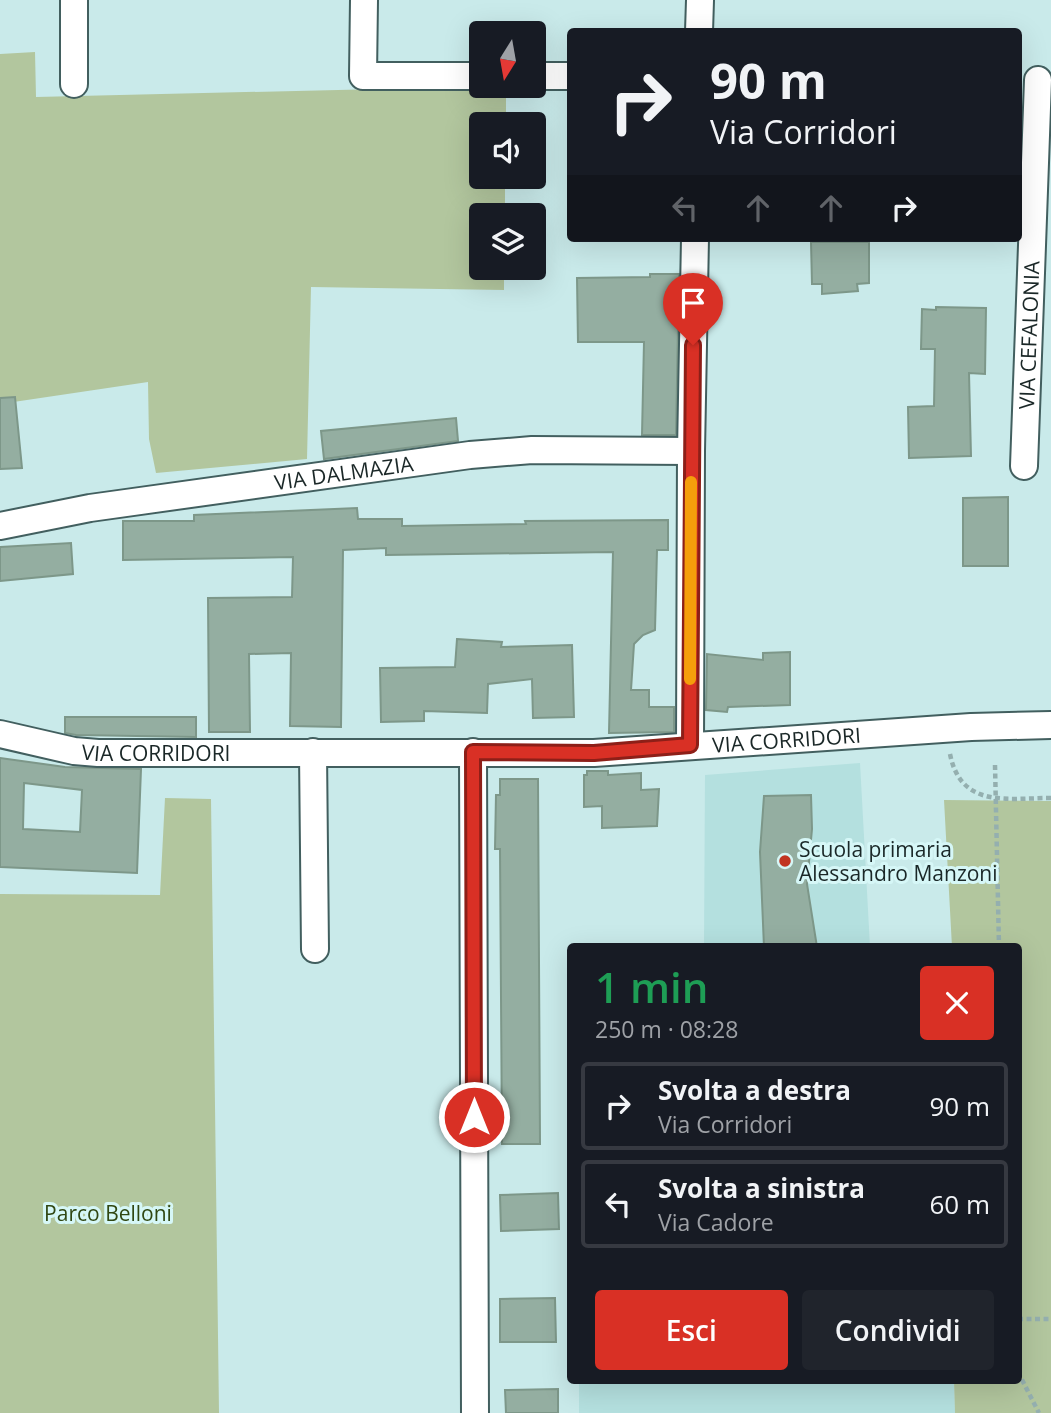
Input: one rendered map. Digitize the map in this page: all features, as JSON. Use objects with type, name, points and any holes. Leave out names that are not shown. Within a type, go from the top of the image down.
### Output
[{"type":"street","points":[[74,0],[75,85]]},
{"type":"street","points":[[364,0],[363,76],[469,76]]},
{"type":"street","points":[[699,0],[699,28]]},
{"type":"street","points":[[546,76],[567,76]]},
{"type":"street","name":"VIA CEFALONIA","points":[[1024,466],[1036,80]]},
{"type":"street","points":[[690,745],[695,242]]},
{"type":"street","name":"VIA DALMAZIA","points":[[0,526],[90,508],[470,455],[532,450],[691,451]]},
{"type":"street","name":"VIA CORRIDORI","points":[[0,734],[74,751],[98,753],[594,753],[971,727],[1051,725]]},
{"type":"street","points":[[313,752],[315,949]]},
{"type":"street","points":[[473,752],[475,1413]]},
{"type":"path","points":[[995,765],[999,943]]},
{"type":"path","points":[[1022,1320],[1051,1320]]},
{"type":"path","points":[[1022,1379],[1039,1413]]},
{"type":"shaded area","name":"Scuola primaria Alessandro Manzoni","points":[[860,763],[870,943],[704,943],[705,775]]},
{"type":"shaded area","points":[[579,1384],[954,1384],[955,1413],[579,1413]]},
{"type":"green space","points":[[35,52],[36,97],[469,87],[469,98],[506,98],[506,112],[469,112],[469,189],[505,189],[505,203],[469,203],[469,280],[504,280],[504,290],[311,287],[307,459],[156,473],[149,439],[148,382],[0,404],[0,54]]},
{"type":"green space","name":"Parco Belloni","points":[[165,798],[211,799],[219,1413],[0,1413],[0,894],[160,895]]},
{"type":"green space","points":[[944,800],[1051,801],[1051,1413],[955,1413],[954,1384],[1022,1384],[1022,943],[952,943]]},
{"type":"building","points":[[811,242],[869,242],[869,283],[857,284],[858,291],[822,294],[822,284],[812,284]]},
{"type":"building","points":[[650,274],[679,274],[676,435],[642,435],[644,342],[578,342],[577,278],[650,277]]},
{"type":"building","points":[[936,307],[986,308],[985,374],[969,373],[971,456],[909,458],[908,407],[934,406],[935,349],[921,349],[922,309],[936,310]]},
{"type":"building","points":[[15,397],[22,468],[0,469],[0,398]]},
{"type":"building","points":[[456,418],[458,441],[324,459],[321,431]]},
{"type":"building","points":[[1008,497],[1008,566],[963,566],[963,498]]},
{"type":"building","points":[[357,508],[358,519],[402,519],[402,526],[526,524],[525,521],[668,520],[668,550],[657,550],[655,630],[643,635],[634,644],[631,690],[649,690],[649,707],[674,707],[674,732],[609,733],[613,552],[386,555],[386,548],[343,550],[341,727],[290,726],[291,653],[249,654],[250,732],[209,732],[208,598],[292,597],[293,557],[123,560],[123,521],[194,521],[194,515]]},
{"type":"building","points":[[71,543],[73,574],[0,581],[0,547]]},
{"type":"building","points":[[457,639],[502,642],[501,647],[572,645],[574,717],[533,718],[532,679],[488,684],[487,713],[424,711],[424,721],[381,722],[380,668],[455,667]]},
{"type":"building","points":[[790,652],[790,705],[728,707],[727,712],[706,710],[707,654],[763,660],[763,653]]},
{"type":"building","points":[[65,717],[196,717],[196,737],[76,735],[65,733]]},
{"type":"building","points":[[0,758],[65,767],[141,769],[137,873],[0,867]],"holes":[[[24,783],[82,790],[80,832],[23,829]]]},
{"type":"building","points":[[587,771],[608,771],[608,775],[641,773],[641,790],[659,789],[657,826],[602,828],[602,806],[584,807],[584,775],[587,775]]},
{"type":"building","points":[[500,779],[538,779],[540,1144],[502,1144],[500,849],[495,849],[496,795],[500,795]]},
{"type":"building","points":[[811,795],[812,829],[807,884],[816,943],[764,943],[760,852],[764,796]]},
{"type":"building","points":[[558,1193],[559,1229],[501,1231],[500,1195]]},
{"type":"building","points":[[555,1298],[556,1342],[500,1342],[500,1299]]},
{"type":"building","points":[[558,1389],[558,1413],[506,1413],[505,1390]]},
{"type":"slow traffic","points":[[690,679],[691,482]]},
{"type":"place","name":"Scuola primaria Alessandro Manzoni","points":[[785,861]]},
{"type":"route","points":[[474,1117],[473,752],[594,753],[690,745],[693,345]]}]
